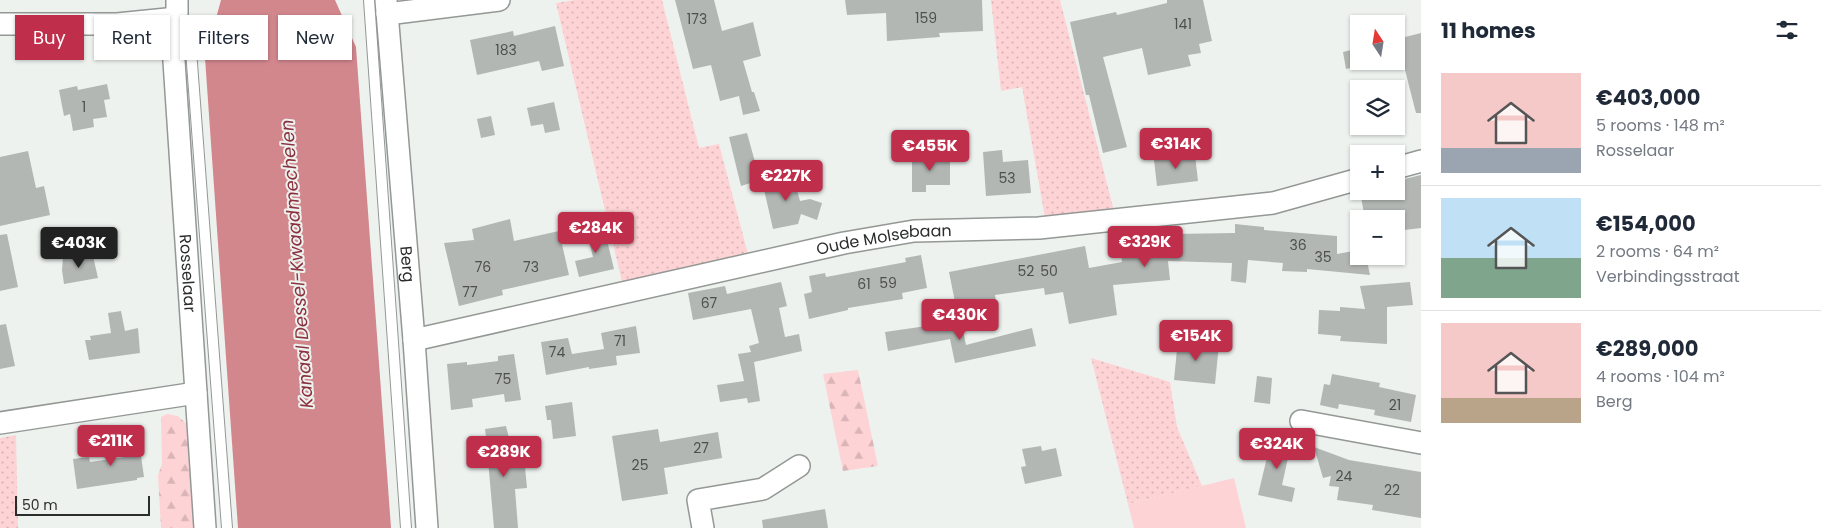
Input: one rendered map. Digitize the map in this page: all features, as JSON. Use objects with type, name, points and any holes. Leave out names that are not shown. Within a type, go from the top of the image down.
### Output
[{"type":"street","points":[[381,10],[499,0]]},
{"type":"street","points":[[0,24],[117,24],[177,9]]},
{"type":"street","name":"Rosselaar","points":[[177,9],[173,46],[206,528]]},
{"type":"street","name":"Berg","points":[[381,10],[414,340],[427,528]]},
{"type":"street","points":[[1405,165],[1421,161]]},
{"type":"street","name":"Oude Molsebaan","points":[[414,340],[844,243],[914,231],[1039,228],[1096,224],[1273,203],[1350,182]]},
{"type":"street","points":[[0,423],[196,393]]},
{"type":"street","points":[[1301,421],[1421,443]]},
{"type":"street","points":[[703,528],[698,500],[764,488],[799,466]]},
{"type":"lane","points":[[369,0],[381,10],[406,528]]},
{"type":"lane","points":[[177,9],[192,50],[227,528]]},
{"type":"green space","points":[[575,0],[662,0],[699,148],[719,144],[748,254],[622,282],[556,3]]},
{"type":"green space","points":[[991,0],[1060,0],[1114,211],[1045,218],[1022,87],[1001,91]]},
{"type":"green space","points":[[1091,358],[1170,382],[1177,427],[1202,486],[1128,504]]},
{"type":"green space","points":[[858,370],[878,466],[843,471],[823,374]]},
{"type":"green space","points":[[167,414],[178,416],[190,427],[196,528],[161,528],[158,475],[162,464],[161,417]]},
{"type":"green space","points":[[16,435],[18,528],[0,528],[0,438]]},
{"type":"green space","points":[[1234,478],[1246,528],[1134,528],[1128,504]]},
{"type":"water","name":"Kanaal Dessel-Kwaadmechelen","points":[[221,0],[335,0],[342,15],[278,15],[278,60],[352,60],[352,38],[356,47],[391,528],[238,528],[205,60],[268,60],[268,15],[217,15]]},
{"type":"building","points":[[675,0],[714,0],[722,31],[753,22],[761,56],[743,61],[760,111],[743,115],[739,96],[720,101],[711,65],[693,69]]},
{"type":"building","points":[[845,0],[982,0],[983,31],[939,33],[940,37],[887,41],[886,13],[847,15]]},
{"type":"building","points":[[1167,0],[1203,0],[1212,41],[1199,44],[1201,53],[1188,55],[1191,66],[1148,75],[1142,48],[1103,57],[1127,147],[1103,153],[1089,95],[1086,95],[1070,22],[1116,12],[1117,15],[1167,3]]},
{"type":"building","points":[[555,26],[564,66],[542,71],[539,61],[477,75],[470,40],[513,31],[514,36]]},
{"type":"building","points":[[1421,33],[1421,113],[1416,113],[1405,70],[1405,37]]},
{"type":"building","points":[[1350,50],[1350,68],[1346,69],[1343,52]]},
{"type":"building","points":[[107,84],[110,99],[104,100],[107,117],[93,119],[94,127],[73,131],[70,114],[64,116],[59,90],[77,86],[78,90]]},
{"type":"building","points":[[554,102],[560,130],[545,133],[543,124],[531,126],[527,108]]},
{"type":"building","points":[[491,116],[495,135],[481,138],[477,119]]},
{"type":"building","points":[[747,133],[760,180],[741,186],[729,137]]},
{"type":"building","points":[[1002,150],[1003,162],[1028,160],[1031,193],[986,196],[983,152]]},
{"type":"building","points":[[28,151],[36,188],[44,186],[50,215],[0,226],[0,157]]},
{"type":"building","points":[[1195,155],[1198,181],[1157,186],[1154,160]]},
{"type":"building","points":[[912,157],[950,157],[950,185],[926,185],[926,192],[912,192]]},
{"type":"building","points":[[779,168],[783,189],[796,187],[800,201],[810,199],[822,203],[817,220],[801,214],[798,224],[773,229],[760,172]]},
{"type":"building","points":[[1421,175],[1421,228],[1405,230],[1405,210],[1363,210],[1362,200],[1405,200],[1405,179]]},
{"type":"building","points":[[510,219],[514,241],[559,231],[569,275],[502,290],[503,295],[459,306],[444,243],[474,240],[472,229]]},
{"type":"building","points":[[603,224],[614,269],[579,277],[575,261],[593,257],[586,228]]},
{"type":"building","points":[[1235,224],[1264,227],[1264,230],[1337,236],[1337,254],[1350,252],[1350,265],[1368,265],[1370,275],[1307,269],[1307,272],[1282,271],[1283,263],[1248,260],[1246,283],[1231,281],[1232,263],[1168,261],[1170,280],[1113,285],[1117,315],[1069,324],[1063,292],[1045,295],[1044,288],[995,295],[997,309],[958,317],[949,272],[1085,246],[1089,268],[1122,262],[1121,253],[1136,249],[1135,238],[1172,234],[1235,233]]},
{"type":"building","points":[[7,234],[18,287],[0,291],[0,235]]},
{"type":"building","points":[[921,255],[927,288],[902,293],[903,299],[848,308],[848,310],[809,319],[804,294],[812,292],[809,276],[825,273],[826,277],[906,262],[905,258]]},
{"type":"building","points":[[93,256],[98,278],[64,284],[63,257]]},
{"type":"building","points":[[781,282],[787,306],[779,308],[785,337],[799,334],[802,351],[754,362],[760,401],[748,403],[747,398],[720,402],[717,385],[744,381],[738,354],[751,352],[749,346],[759,343],[751,309],[693,320],[688,293],[725,286],[727,294]]},
{"type":"building","points":[[1410,282],[1413,305],[1387,307],[1387,344],[1340,341],[1341,336],[1318,334],[1319,310],[1340,311],[1340,307],[1365,309],[1360,286]]},
{"type":"building","points":[[121,311],[125,331],[138,328],[140,353],[89,360],[85,340],[91,340],[90,336],[111,333],[108,313]]},
{"type":"building","points":[[961,321],[966,345],[1032,328],[1036,346],[955,363],[950,339],[888,351],[885,332]]},
{"type":"building","points":[[6,324],[15,366],[0,369],[0,325]]},
{"type":"building","points":[[636,326],[640,353],[616,356],[617,365],[589,369],[589,367],[546,375],[541,342],[568,338],[572,354],[604,349],[601,333]]},
{"type":"building","points":[[1178,339],[1219,344],[1215,384],[1174,380]]},
{"type":"building","points":[[514,354],[521,400],[505,402],[504,394],[472,399],[473,407],[451,410],[447,364],[467,362],[467,365],[498,361],[498,356]]},
{"type":"building","points":[[1332,374],[1380,383],[1379,387],[1416,395],[1411,422],[1374,415],[1375,410],[1339,404],[1338,409],[1320,405],[1324,384],[1330,385]]},
{"type":"building","points":[[1257,376],[1272,378],[1270,404],[1254,402]]},
{"type":"building","points":[[572,402],[576,436],[553,439],[551,420],[547,420],[545,406]]},
{"type":"building","points":[[506,426],[514,458],[524,457],[527,488],[515,489],[518,528],[494,528],[485,429]]},
{"type":"building","points":[[658,429],[660,442],[718,432],[722,458],[664,468],[668,494],[622,501],[612,436]]},
{"type":"building","points":[[1273,432],[1289,436],[1287,448],[1290,449],[1282,485],[1295,488],[1292,502],[1258,495]]},
{"type":"building","points":[[138,435],[144,477],[137,478],[137,480],[77,489],[73,459],[89,457],[90,462],[125,457],[122,438]]},
{"type":"building","points":[[1041,446],[1042,451],[1056,448],[1062,476],[1025,484],[1021,467],[1026,466],[1022,449]]},
{"type":"building","points":[[1314,447],[1349,460],[1421,472],[1421,518],[1372,510],[1373,505],[1337,500],[1339,487],[1329,486],[1331,476],[1323,478]]},
{"type":"building","points":[[825,509],[828,528],[763,528],[762,520]]}]
